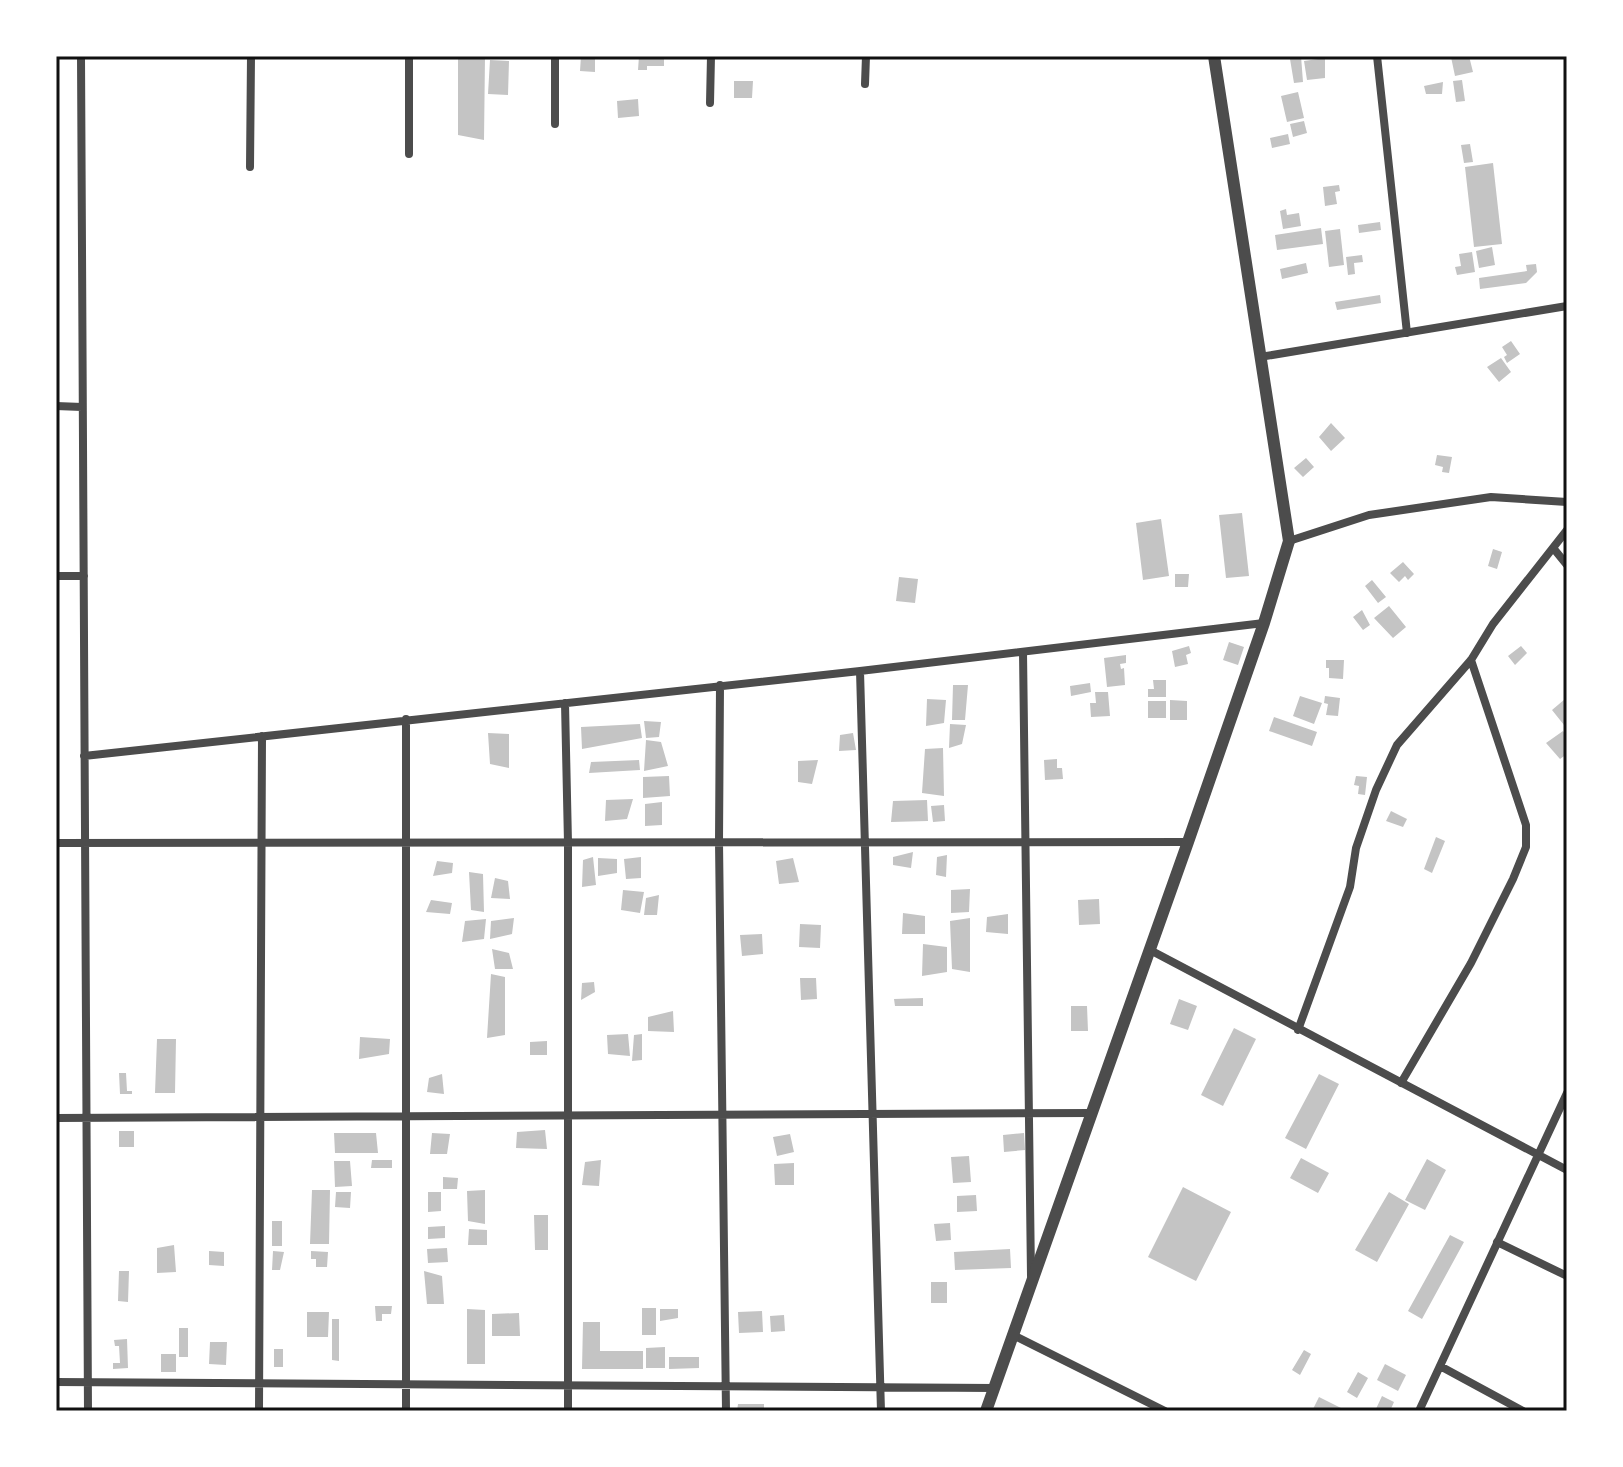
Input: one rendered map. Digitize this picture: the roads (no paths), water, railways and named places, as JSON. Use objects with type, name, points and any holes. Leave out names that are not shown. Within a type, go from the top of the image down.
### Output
[{"type":"street","points":[[81,56],[88,1411]]},
{"type":"street","points":[[250,167],[251,56]]},
{"type":"street","points":[[409,56],[409,154]]},
{"type":"street","points":[[555,56],[555,124]]},
{"type":"street","points":[[710,103],[711,56]]},
{"type":"street","points":[[865,84],[866,56]]},
{"type":"street","points":[[986,1411],[1188,842],[1289,541],[1214,56]]},
{"type":"street","points":[[1377,56],[1407,333]]},
{"type":"street","points":[[1260,357],[1567,306]]},
{"type":"street","points":[[56,406],[82,407]]},
{"type":"street","points":[[1289,541],[1369,515],[1491,497],[1567,502]]},
{"type":"street","points":[[1298,1030],[1350,887],[1356,848],[1376,790],[1397,745],[1471,660],[1493,624],[1567,530]]},
{"type":"street","points":[[1554,549],[1567,565]]},
{"type":"street","points":[[56,576],[84,576]]},
{"type":"street","points":[[84,756],[860,671],[1264,623]]},
{"type":"street","points":[[1023,652],[1031,1285]]},
{"type":"street","points":[[1401,1083],[1471,963],[1526,847],[1526,825],[1471,660]]},
{"type":"street","points":[[860,671],[881,1411]]},
{"type":"street","points":[[720,685],[726,1411]]},
{"type":"street","points":[[565,703],[568,843],[568,1411]]},
{"type":"street","points":[[406,719],[406,1411]]},
{"type":"street","points":[[259,1411],[262,736]]},
{"type":"street","points":[[56,843],[1188,842]]},
{"type":"street","points":[[1150,950],[1567,1170]]},
{"type":"street","points":[[1419,1411],[1567,1093]]},
{"type":"street","points":[[56,1118],[1093,1113]]},
{"type":"street","points":[[1497,1242],[1567,1276]]},
{"type":"street","points":[[1013,1335],[1165,1411]]},
{"type":"street","points":[[1440,1366],[1523,1411]]},
{"type":"street","points":[[56,1382],[994,1388]]}]
